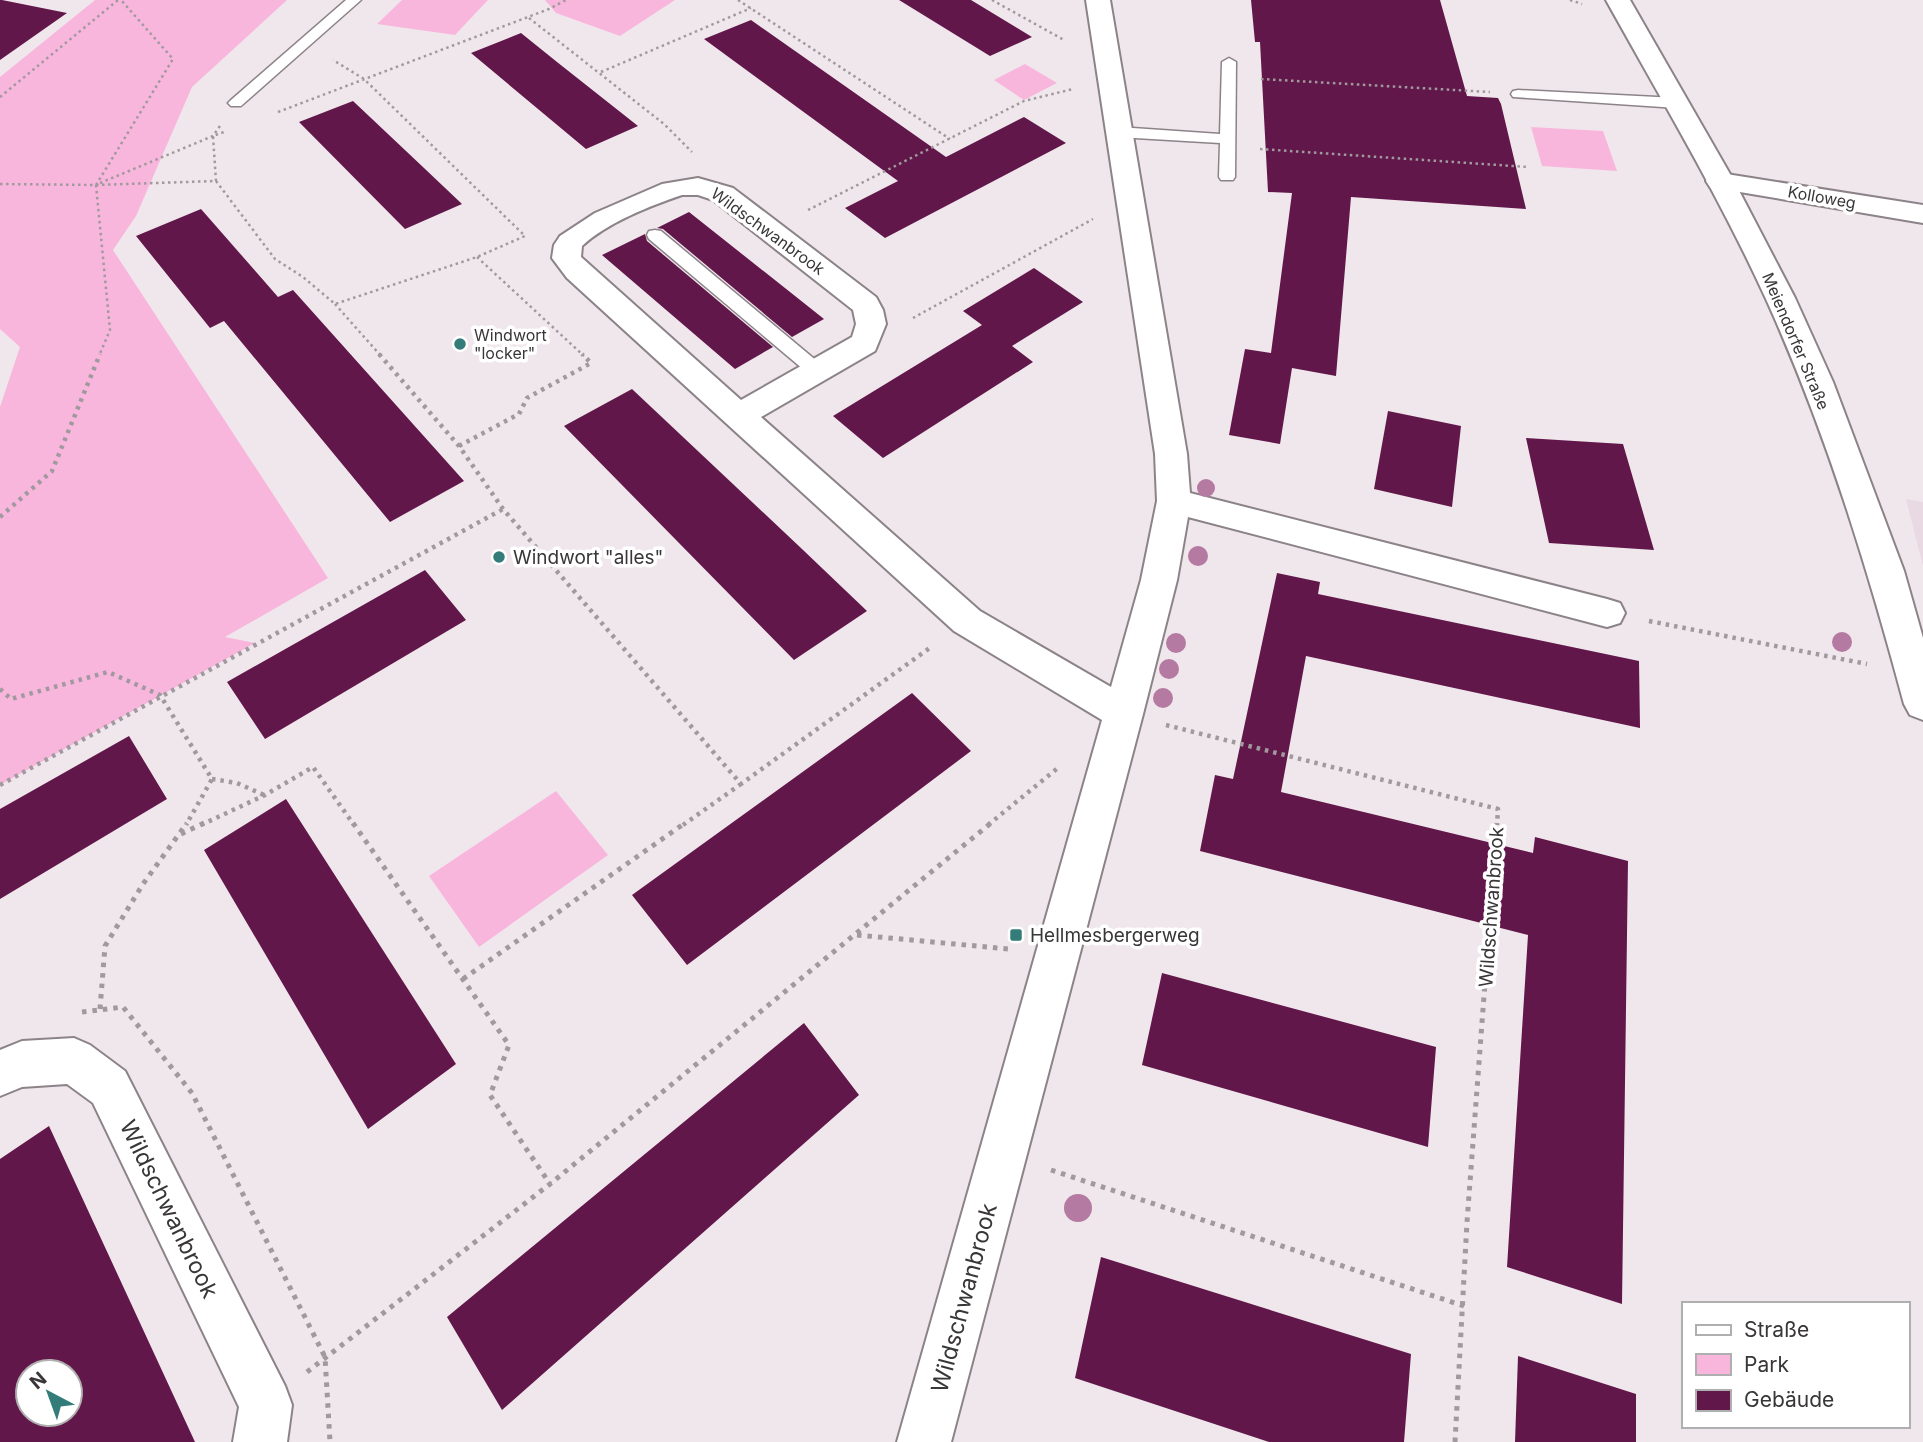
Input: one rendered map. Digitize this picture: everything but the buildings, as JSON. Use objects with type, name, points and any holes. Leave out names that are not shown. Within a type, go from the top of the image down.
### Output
[{"type":"street","name":"Wildschwanbrook","points":[[924,1442],[1124,714],[1159,580],[1174,501],[1171,454],[1098,0]]},
{"type":"street","name":"Meiendorfer Straße","points":[[1618,0],[1720,181],[1780,298],[1817,382],[1886,571],[1921,696]]},
{"type":"street","name":"Kolloweg","points":[[1720,181],[1923,215]]},
{"type":"street","name":"Wildschwanbrook","points":[[871,329],[872,317],[864,304],[723,194],[706,186],[682,187],[662,192],[583,229],[569,243],[566,258],[577,271],[967,621],[1124,714]]},
{"type":"street","points":[[738,416],[864,344],[871,329]]},
{"type":"street","points":[[1174,501],[1607,613]]},
{"type":"street","name":"Wildschwanbrook","points":[[0,1073],[22,1064],[74,1060],[108,1087],[263,1423]]},
{"type":"lane","points":[[236,103],[354,0]]},
{"type":"lane","points":[[1227,177],[1229,70]]},
{"type":"lane","points":[[1518,94],[1677,103]]},
{"type":"lane","points":[[1118,132],[1227,143]]},
{"type":"lane","points":[[655,234],[817,371]]},
{"type":"path","points":[[0,97],[120,0],[173,59],[96,185],[110,330],[52,471],[0,517]]},
{"type":"path","points":[[276,113],[566,0]]},
{"type":"path","points":[[738,0],[950,139]]},
{"type":"path","points":[[992,0],[1108,64]]},
{"type":"path","points":[[601,72],[751,8]]},
{"type":"path","points":[[528,17],[664,124],[710,171],[706,186]]},
{"type":"path","points":[[281,64],[337,60],[364,79],[525,236],[477,257],[335,304]]},
{"type":"path","points":[[1229,70],[1518,94]]},
{"type":"path","points":[[807,211],[1024,102],[1075,88]]},
{"type":"path","points":[[96,185],[226,131]]},
{"type":"path","points":[[213,136],[216,181],[275,259],[303,277],[335,304],[459,446],[503,509],[741,784]]},
{"type":"path","points":[[1227,143],[1528,167]]},
{"type":"path","points":[[0,184],[96,185],[216,181]]},
{"type":"path","points":[[871,329],[902,324],[1105,212],[1130,212]]},
{"type":"path","points":[[459,446],[519,414],[527,398],[591,363],[477,257]]},
{"type":"path","points":[[0,785],[503,509]]},
{"type":"path","points":[[1607,613],[1921,696]]},
{"type":"path","points":[[463,979],[967,621]]},
{"type":"path","points":[[0,689],[11,699],[108,672],[160,695],[212,779],[237,783],[265,796]]},
{"type":"path","points":[[263,1423],[1124,714]]},
{"type":"path","name":"Wildschwanbrook","points":[[1124,714],[1498,810],[1467,1222],[1465,1306],[1455,1442]]},
{"type":"path","points":[[181,834],[265,796],[313,767],[509,1045],[490,1095],[550,1184]]},
{"type":"path","points":[[100,1009],[105,946],[143,884],[181,834],[212,779]]},
{"type":"path","points":[[856,935],[1058,953]]},
{"type":"path","points":[[1003,1154],[1465,1306]]},
{"type":"shaded area","points":[[1906,499],[1923,502],[1923,566]]},
{"type":"green space","points":[[95,0],[287,0],[192,87],[136,216],[113,250],[328,578],[225,637],[255,643],[0,785],[0,407],[20,347],[0,329],[0,77]]},
{"type":"green space","points":[[402,0],[488,0],[455,35],[377,24]]},
{"type":"green space","points":[[545,0],[675,0],[620,36],[556,13]]},
{"type":"green space","points":[[1025,64],[1057,83],[1024,100],[994,80]]},
{"type":"green space","points":[[1531,127],[1603,131],[1617,171],[1542,166]]},
{"type":"green space","points":[[556,791],[608,855],[479,947],[429,876]]},
{"type":"place","name":"Windwort \"locker\"","points":[[460,344]]},
{"type":"place","name":"Windwort \"alles\"","points":[[499,557]]},
{"type":"place","name":"Hellmesbergerweg","points":[[1016,935]]}]
